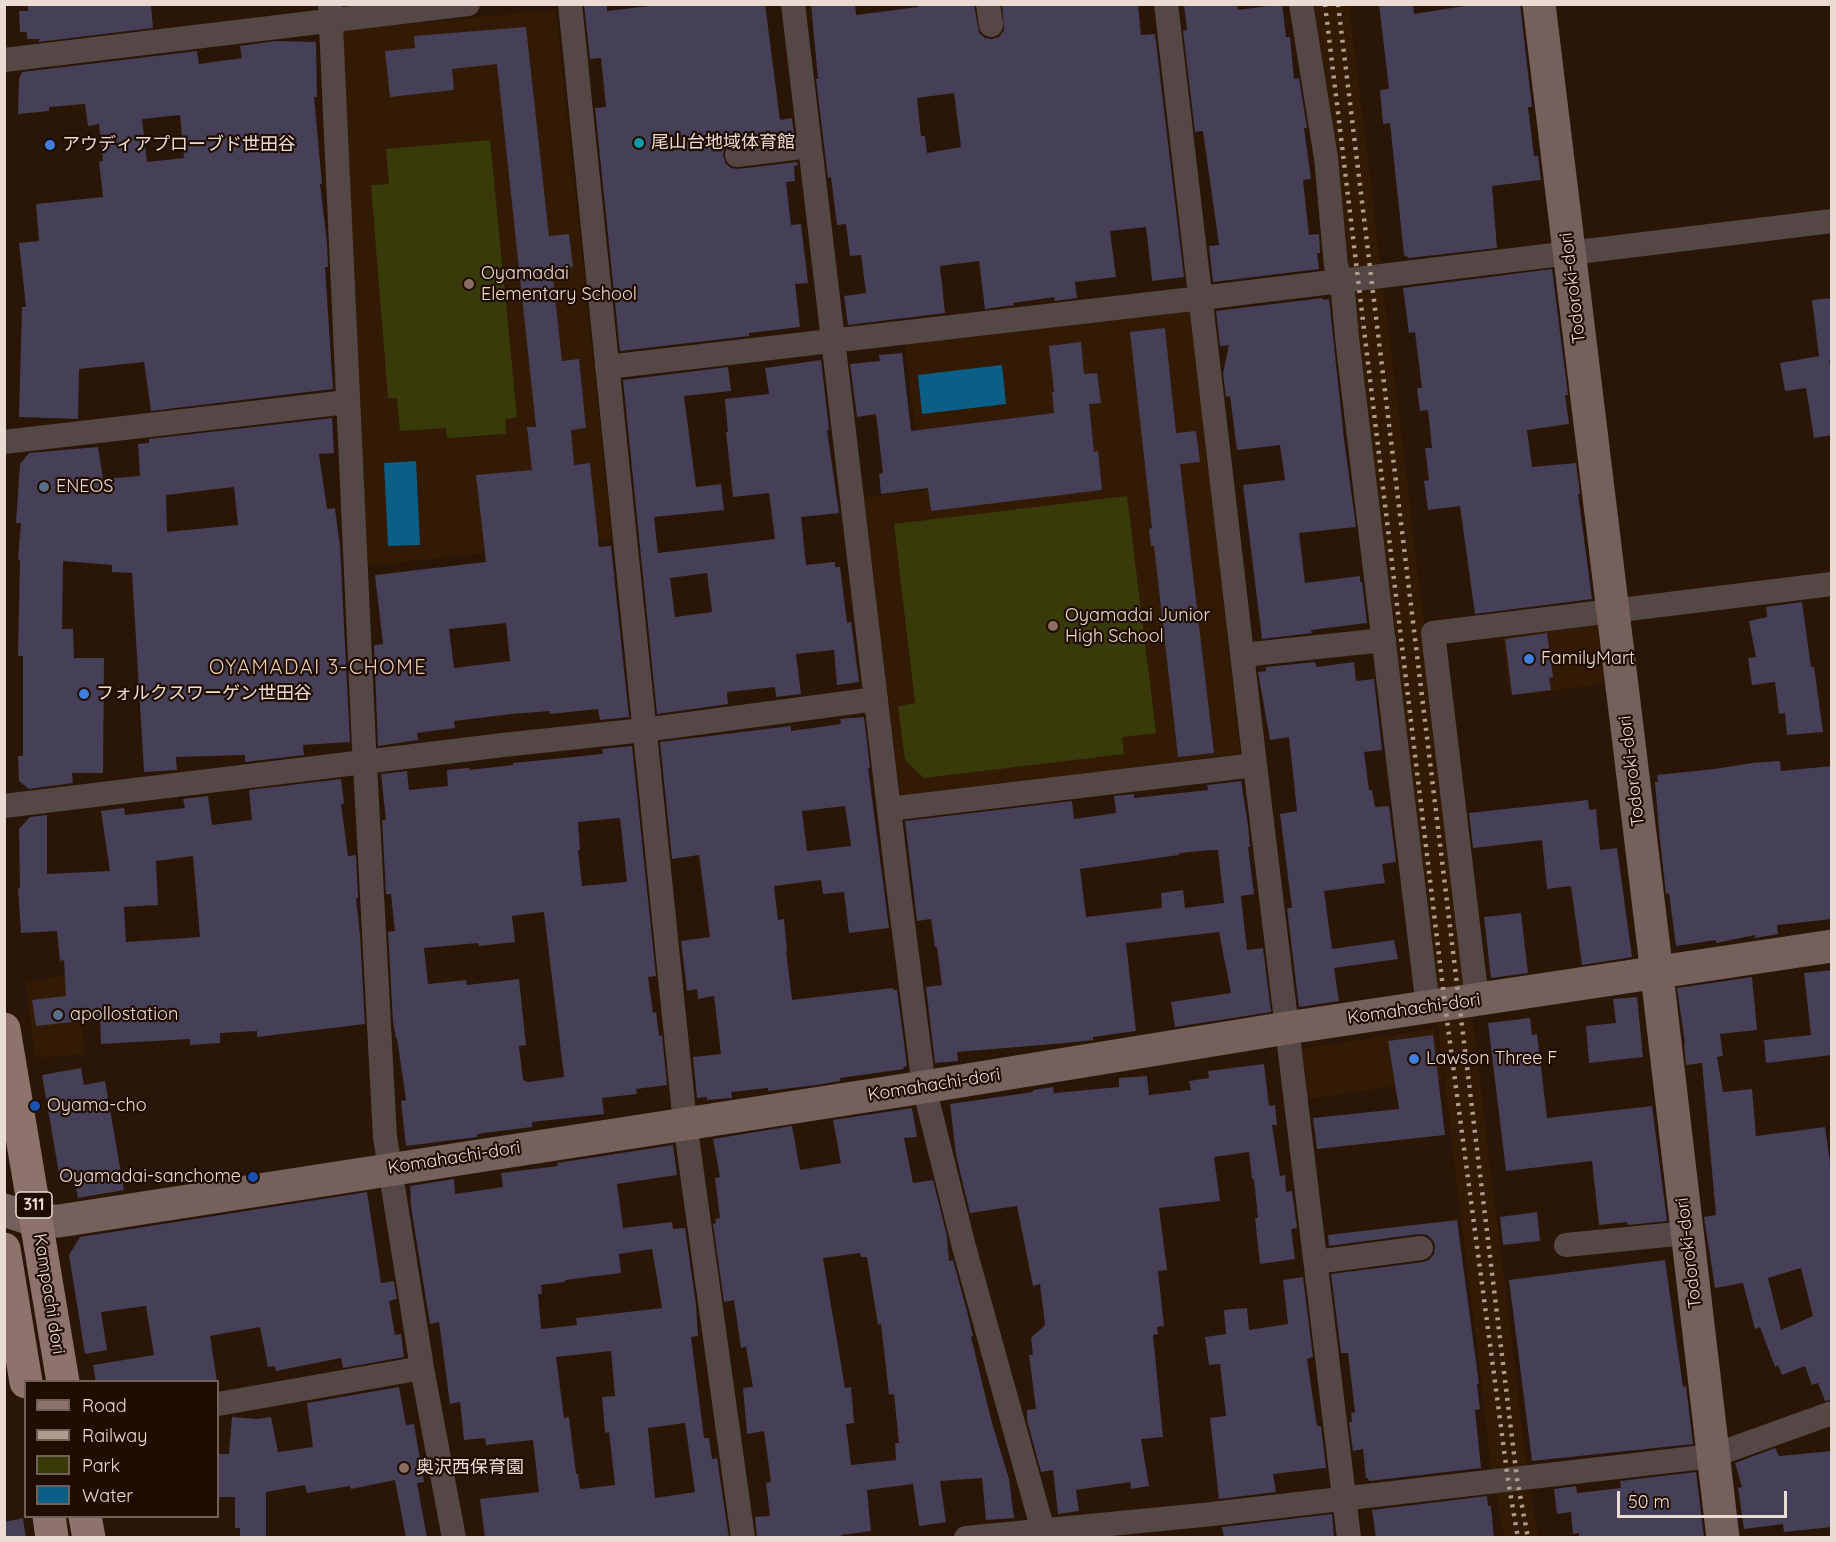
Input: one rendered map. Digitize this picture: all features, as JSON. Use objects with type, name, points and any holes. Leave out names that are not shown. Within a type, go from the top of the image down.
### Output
[{"type":"main road","name":"Kampachi dori","points":[[4,1029],[63,1380]]},
{"type":"main road","name":"Kampachi dori","points":[[4,1249],[27,1380]]},
{"type":"main road","points":[[49,1518],[52,1538]]},
{"type":"main road","points":[[85,1518],[89,1538]]},
{"type":"street","points":[[4,60],[330,13],[468,4]]},
{"type":"street","points":[[570,4],[685,1123],[743,1538]]},
{"type":"street","points":[[793,4],[924,1087],[964,1247],[1044,1533]]},
{"type":"street","points":[[1166,4],[1349,1538]]},
{"type":"street","points":[[1301,4],[1326,158],[1336,266],[1342,281],[1348,350],[1428,1007]]},
{"type":"street","name":"Todoroki-dori","points":[[1539,4],[1723,1538]]},
{"type":"street","points":[[330,13],[347,402],[385,1137],[422,1368],[454,1538]]},
{"type":"street","points":[[737,155],[810,146]]},
{"type":"street","points":[[607,367],[1202,298],[1832,221]]},
{"type":"street","points":[[4,442],[347,402]]},
{"type":"street","points":[[1477,1000],[1433,633],[1832,584]]},
{"type":"street","points":[[1242,655],[1384,640]]},
{"type":"street","points":[[4,806],[644,730],[876,699]]},
{"type":"street","points":[[889,809],[1255,765]]},
{"type":"street","name":"Komahachi-dori","points":[[37,1221],[59,1221],[924,1087],[1287,1028],[1832,946]]},
{"type":"street","points":[[4,1210],[37,1221]]},
{"type":"street","points":[[1566,1245],[1687,1233]]},
{"type":"street","points":[[1316,1262],[1421,1248]]},
{"type":"street","points":[[219,1404],[422,1368]]},
{"type":"street","points":[[966,1538],[1044,1533],[1712,1456],[1832,1413]]},
{"type":"shaded area","points":[[1314,5],[1349,5],[1527,1468],[1538,1537],[1504,1537],[1492,1472]]},
{"type":"shaded area","name":"Oyamadai Elementary School","points":[[556,10],[612,539],[368,566],[340,30]]},
{"type":"shaded area","name":"Oyamadai Junior High School","points":[[1191,308],[1240,754],[900,796],[864,497],[923,491],[905,344]]},
{"type":"shaded area","points":[[1598,625],[1607,630],[1613,683],[1510,696],[1502,636]]},
{"type":"shaded area","points":[[73,974],[85,1054],[35,1058],[26,982]]},
{"type":"shaded area","points":[[1434,1029],[1443,1079],[1307,1099],[1301,1049]]},
{"type":"green space","points":[[490,140],[517,417],[505,419],[506,434],[447,438],[446,428],[400,431],[397,398],[388,398],[371,185],[389,184],[386,149]]},
{"type":"green space","points":[[1127,496],[1156,733],[1122,737],[1124,754],[924,778],[905,760],[898,706],[915,703],[894,524]]},
{"type":"water","points":[[1002,365],[1006,404],[922,414],[918,375]]},
{"type":"water","points":[[416,461],[420,545],[388,546],[384,463]]},
{"type":"building","points":[[28,4],[151,4],[153,28],[38,42],[40,39],[27,39],[27,32],[20,32],[19,11],[28,11]]},
{"type":"building","points":[[607,4],[607,11],[666,4],[765,4],[780,120],[792,118],[794,134],[735,141],[728,144],[723,156],[726,164],[738,169],[797,162],[798,165],[794,166],[795,181],[786,182],[791,225],[801,224],[808,283],[795,284],[800,327],[749,333],[749,336],[620,351],[595,108],[606,107],[601,58],[590,59],[584,5]]},
{"type":"building","points":[[811,4],[855,4],[856,15],[918,7],[917,4],[974,4],[979,33],[985,38],[992,39],[999,37],[1004,30],[1002,4],[1138,4],[1141,35],[1155,34],[1184,277],[1152,281],[1146,227],[1110,231],[1116,277],[1075,282],[1077,298],[1055,301],[1054,297],[985,309],[979,261],[940,266],[945,313],[848,325],[844,296],[866,293],[861,255],[850,256],[846,224],[837,225],[831,177],[828,178],[816,79],[818,79]],"holes":[[[954,93],[961,147],[927,153],[925,136],[921,136],[917,98]]]},
{"type":"building","points":[[1184,4],[1237,4],[1238,10],[1282,4],[1286,37],[1290,37],[1294,79],[1299,78],[1307,128],[1304,128],[1311,179],[1303,180],[1309,235],[1319,234],[1320,253],[1317,253],[1319,269],[1213,282],[1209,246],[1219,245],[1203,131],[1195,132],[1183,31],[1187,30]]},
{"type":"building","points":[[1379,4],[1413,4],[1414,14],[1477,4],[1520,4],[1532,107],[1528,107],[1534,156],[1538,156],[1541,180],[1492,186],[1497,248],[1409,258],[1404,255],[1390,123],[1383,124],[1380,90],[1389,89]]},
{"type":"building","points":[[526,27],[549,236],[569,234],[573,267],[552,269],[562,361],[579,359],[586,428],[571,430],[574,465],[590,463],[599,547],[611,546],[629,717],[600,720],[598,709],[550,714],[550,711],[512,714],[454,721],[455,728],[417,733],[418,740],[378,746],[374,645],[383,644],[375,575],[486,562],[476,475],[532,470],[527,427],[536,427],[497,64],[452,69],[454,90],[390,97],[385,51],[415,48],[414,36]],"holes":[[[506,623],[510,661],[454,668],[449,629]]]},
{"type":"building","points":[[276,41],[316,42],[317,97],[314,97],[327,243],[328,267],[325,267],[333,389],[151,411],[144,362],[79,369],[78,419],[19,417],[22,307],[26,307],[19,243],[39,241],[36,204],[103,197],[99,162],[103,161],[99,124],[88,126],[85,104],[49,107],[49,111],[18,114],[19,79],[22,72],[197,51],[199,64],[242,58],[240,46]],"holes":[[[180,115],[184,158],[147,162],[142,119]]]},
{"type":"building","points":[[1552,269],[1568,395],[1565,395],[1569,424],[1527,430],[1532,467],[1576,463],[1592,599],[1475,614],[1460,506],[1428,510],[1424,481],[1429,480],[1425,448],[1432,448],[1428,410],[1420,411],[1417,388],[1422,388],[1415,332],[1409,333],[1403,288]]},
{"type":"building","points":[[1323,298],[1323,300],[1329,299],[1356,527],[1299,533],[1305,583],[1360,576],[1367,623],[1262,639],[1243,485],[1285,480],[1280,445],[1237,450],[1230,396],[1226,397],[1223,373],[1229,345],[1220,346],[1216,311]]},
{"type":"building","points":[[1832,298],[1832,360],[1829,360],[1832,377],[1832,435],[1814,438],[1806,388],[1785,391],[1780,363],[1819,356],[1812,300]]},
{"type":"building","points":[[1165,328],[1176,433],[1196,431],[1200,462],[1180,464],[1214,753],[1178,757],[1154,546],[1151,546],[1149,529],[1152,528],[1130,332]]},
{"type":"building","points":[[1081,342],[1084,374],[1097,373],[1101,403],[1089,404],[1094,452],[1098,451],[1102,490],[931,511],[928,488],[881,494],[879,474],[883,473],[876,414],[857,417],[850,364],[880,361],[879,355],[902,353],[911,431],[1054,413],[1049,346]]},
{"type":"building","points":[[821,360],[829,430],[827,430],[839,513],[801,517],[806,565],[835,562],[835,567],[840,567],[847,623],[851,622],[859,682],[837,685],[834,650],[796,654],[801,694],[776,697],[775,687],[727,692],[728,704],[657,714],[623,380],[728,367],[731,391],[684,396],[696,487],[721,484],[724,510],[654,517],[658,553],[775,539],[769,493],[733,497],[726,432],[728,432],[725,399],[769,394],[765,368]],"holes":[[[707,573],[712,612],[675,617],[670,578]]]},
{"type":"building","points":[[332,418],[334,453],[319,454],[327,509],[335,508],[340,547],[350,742],[303,745],[304,755],[245,762],[245,755],[176,757],[177,770],[144,772],[132,573],[112,572],[112,565],[63,561],[62,629],[73,629],[74,658],[104,658],[103,773],[72,773],[73,783],[29,789],[19,781],[18,756],[23,756],[23,656],[18,656],[20,560],[18,559],[21,523],[16,523],[20,464],[29,453],[98,447],[103,479],[140,476],[138,444],[149,443],[149,439]],"holes":[[[234,487],[238,525],[167,532],[166,495]]]},
{"type":"building","points":[[1802,602],[1823,732],[1787,735],[1785,713],[1779,714],[1775,682],[1752,685],[1748,658],[1756,657],[1749,621],[1767,617],[1766,607]]},
{"type":"building","name":"FamilyMart","points":[[1547,633],[1553,677],[1549,678],[1551,690],[1512,695],[1505,639]]},
{"type":"building","points":[[1315,662],[1317,667],[1354,662],[1356,681],[1374,679],[1382,750],[1364,752],[1369,790],[1372,790],[1375,807],[1389,806],[1396,862],[1382,864],[1385,883],[1324,891],[1332,949],[1394,940],[1398,959],[1334,968],[1339,1001],[1299,1007],[1287,908],[1292,908],[1280,814],[1297,811],[1289,737],[1270,740],[1258,672],[1266,671],[1266,667]]},
{"type":"building","points":[[864,717],[870,768],[868,768],[889,928],[849,933],[844,892],[823,894],[821,880],[774,886],[778,920],[784,919],[792,1000],[893,988],[897,990],[907,1066],[903,1067],[904,1069],[840,1078],[840,1081],[816,1085],[768,1091],[768,1088],[731,1092],[732,1098],[707,1100],[707,1097],[697,1098],[693,1057],[721,1054],[714,996],[698,999],[697,989],[687,991],[681,941],[710,937],[699,855],[672,859],[660,742],[791,726],[791,731],[841,724],[840,719]],"holes":[[[845,806],[851,846],[807,851],[802,811]]]},
{"type":"building","points":[[632,746],[656,976],[648,977],[653,1013],[656,1012],[659,1036],[662,1035],[667,1085],[636,1089],[637,1094],[602,1098],[604,1114],[532,1122],[532,1127],[406,1146],[401,1101],[406,1100],[393,1021],[388,932],[395,931],[391,894],[386,894],[382,820],[386,820],[381,774],[407,771],[409,790],[448,786],[447,770],[469,768],[469,770],[603,754],[602,749]],"holes":[[[620,818],[627,882],[582,886],[578,822]],[[544,912],[564,1077],[528,1082],[523,1080],[519,1046],[526,1045],[519,979],[467,985],[466,980],[428,984],[424,948],[515,942],[512,916]]]},
{"type":"building","points":[[1780,761],[1781,771],[1832,766],[1832,919],[1777,925],[1778,934],[1755,938],[1755,935],[1716,943],[1716,940],[1676,946],[1669,893],[1666,894],[1659,831],[1655,782],[1658,782],[1657,775]]},
{"type":"building","points":[[341,779],[344,804],[341,804],[348,856],[356,855],[358,898],[356,898],[365,1024],[257,1037],[257,1031],[220,1033],[220,1043],[190,1045],[190,1039],[101,1044],[100,1019],[36,1026],[32,1000],[66,996],[64,960],[60,961],[57,931],[21,933],[18,888],[20,888],[19,829],[30,817],[47,815],[47,874],[110,871],[101,811],[124,808],[125,815],[185,808],[183,799],[208,796],[212,825],[252,820],[249,790]],"holes":[[[193,856],[200,937],[126,942],[124,907],[158,905],[156,861]]]},
{"type":"building","points":[[1241,781],[1248,825],[1250,847],[1248,847],[1254,894],[1241,896],[1247,950],[1263,948],[1271,1012],[1175,1027],[1171,1002],[1231,993],[1219,932],[1126,943],[1136,1031],[1093,1037],[1093,1040],[957,1052],[958,1061],[935,1063],[926,987],[942,985],[931,919],[917,921],[905,821],[1072,801],[1074,819],[1116,813],[1114,796],[1134,794],[1134,798],[1208,790],[1207,785]],"holes":[[[1218,850],[1224,903],[1185,908],[1183,890],[1161,893],[1162,908],[1086,917],[1080,869],[1179,855],[1179,853]]]},
{"type":"building","points":[[1588,800],[1589,810],[1596,809],[1600,850],[1617,848],[1632,957],[1582,965],[1571,886],[1547,889],[1542,840],[1473,848],[1469,813]]},
{"type":"building","points":[[1521,913],[1528,973],[1491,978],[1484,917]]},
{"type":"building","points":[[1832,970],[1832,1055],[1766,1063],[1764,1040],[1811,1035],[1804,973]]},
{"type":"building","points":[[1752,977],[1757,1030],[1720,1034],[1723,1056],[1717,1057],[1723,1092],[1752,1089],[1756,1136],[1825,1127],[1832,1177],[1832,1399],[1825,1401],[1818,1383],[1812,1385],[1805,1366],[1782,1375],[1778,1365],[1775,1367],[1760,1327],[1755,1329],[1743,1283],[1715,1288],[1704,1217],[1716,1215],[1702,1063],[1686,1065],[1677,988]],"holes":[[[1801,1268],[1813,1316],[1781,1330],[1768,1278]]]},
{"type":"building","points":[[1637,997],[1643,1057],[1589,1063],[1586,1026],[1616,1023],[1613,999]]},
{"type":"building","points":[[1530,1018],[1532,1035],[1537,1034],[1547,1118],[1652,1106],[1667,1221],[1599,1225],[1592,1161],[1506,1171],[1488,1023]]},
{"type":"building","points":[[1433,1035],[1445,1135],[1317,1149],[1313,1118],[1399,1109],[1388,1041]]},
{"type":"building","points":[[1264,1064],[1269,1106],[1275,1105],[1277,1125],[1272,1125],[1280,1176],[1285,1175],[1286,1192],[1292,1191],[1297,1228],[1291,1229],[1295,1259],[1260,1264],[1255,1218],[1258,1218],[1249,1152],[1214,1157],[1220,1201],[1159,1208],[1167,1270],[1158,1271],[1164,1326],[1157,1327],[1158,1334],[1153,1335],[1163,1437],[1141,1439],[1149,1486],[1131,1489],[1130,1482],[1076,1490],[1079,1511],[1058,1514],[1053,1470],[1041,1472],[1027,1420],[1027,1410],[1036,1409],[1029,1355],[1033,1355],[1031,1338],[1045,1325],[1040,1284],[1033,1286],[1017,1206],[970,1213],[956,1155],[950,1104],[1053,1087],[1054,1093],[1119,1087],[1119,1078],[1147,1076],[1149,1095],[1191,1090],[1189,1081],[1209,1078],[1208,1071]]},
{"type":"building","points":[[81,1068],[84,1085],[105,1081],[124,1190],[78,1198],[74,1176],[60,1179],[42,1075]]},
{"type":"building","points":[[912,1108],[917,1137],[904,1138],[913,1183],[933,1180],[947,1236],[949,1261],[953,1260],[992,1423],[1009,1479],[1014,1518],[986,1520],[982,1478],[940,1481],[946,1522],[919,1526],[913,1484],[867,1490],[871,1531],[841,1535],[842,1538],[757,1538],[755,1517],[770,1516],[766,1483],[771,1482],[764,1431],[747,1434],[743,1388],[753,1387],[746,1347],[741,1348],[734,1300],[724,1302],[713,1224],[716,1223],[715,1219],[720,1218],[715,1178],[720,1177],[713,1139],[792,1126],[800,1170],[841,1163],[833,1120]],"holes":[[[860,1253],[861,1257],[867,1257],[878,1325],[881,1324],[889,1395],[894,1394],[899,1443],[895,1443],[896,1460],[851,1465],[846,1424],[854,1423],[851,1387],[845,1388],[823,1258]]]},
{"type":"building","points":[[673,1145],[677,1175],[617,1184],[623,1228],[672,1222],[673,1229],[685,1228],[696,1305],[698,1336],[691,1337],[704,1438],[709,1438],[712,1459],[717,1458],[729,1538],[485,1538],[480,1499],[539,1492],[533,1440],[486,1445],[485,1438],[464,1440],[460,1402],[450,1404],[439,1322],[430,1324],[411,1207],[410,1186],[454,1179],[455,1194],[503,1187],[501,1173],[558,1166],[557,1163]],"holes":[[[652,1249],[662,1308],[576,1318],[577,1325],[541,1329],[538,1294],[542,1294],[541,1285],[621,1273],[619,1254]],[[611,1351],[615,1396],[602,1397],[605,1433],[609,1432],[615,1485],[580,1489],[569,1417],[564,1418],[556,1357]],[[685,1423],[695,1492],[655,1498],[648,1428]]]},
{"type":"building","points":[[367,1192],[381,1283],[394,1281],[397,1299],[389,1301],[395,1335],[401,1334],[404,1357],[343,1368],[341,1358],[276,1371],[275,1366],[268,1367],[260,1327],[210,1336],[217,1380],[96,1380],[93,1365],[154,1355],[146,1306],[101,1312],[107,1350],[85,1354],[69,1255],[80,1237]]},
{"type":"building","points":[[1537,1212],[1540,1241],[1503,1245],[1500,1217]]},
{"type":"building","points":[[1457,1220],[1479,1384],[1477,1384],[1480,1409],[1475,1410],[1481,1468],[1369,1481],[1366,1478],[1363,1449],[1353,1451],[1349,1422],[1352,1422],[1351,1413],[1355,1412],[1348,1353],[1341,1353],[1331,1274],[1423,1262],[1429,1260],[1434,1254],[1435,1246],[1433,1240],[1427,1235],[1419,1234],[1329,1246],[1328,1235]]},
{"type":"building","points":[[1665,1260],[1683,1387],[1686,1386],[1693,1444],[1532,1461],[1509,1280]]},
{"type":"building","points":[[1303,1277],[1313,1357],[1307,1359],[1317,1426],[1321,1426],[1326,1468],[1273,1474],[1276,1492],[1219,1499],[1210,1418],[1226,1416],[1220,1364],[1209,1365],[1205,1337],[1226,1334],[1224,1310],[1247,1308],[1249,1330],[1288,1324],[1283,1280]]},
{"type":"building","points":[[399,1387],[406,1425],[414,1424],[424,1482],[417,1483],[427,1538],[406,1538],[395,1480],[351,1489],[350,1486],[307,1493],[305,1485],[266,1492],[266,1538],[240,1538],[240,1528],[235,1528],[235,1497],[219,1497],[219,1454],[229,1454],[232,1417],[257,1419],[271,1417],[278,1452],[313,1447],[307,1403]]},
{"type":"building","points":[[1775,1448],[1779,1456],[1832,1451],[1832,1527],[1784,1532],[1783,1524],[1744,1529],[1738,1488],[1742,1487],[1735,1463]]},
{"type":"building","points":[[1696,1472],[1704,1538],[1579,1538],[1579,1533],[1573,1534],[1571,1512],[1557,1514],[1554,1489],[1576,1486],[1577,1493],[1621,1488],[1620,1481]]},
{"type":"building","points":[[1487,1496],[1488,1506],[1491,1506],[1494,1538],[1376,1538],[1372,1510]]},
{"type":"building","points":[[1332,1514],[1334,1538],[1224,1538],[1222,1527]]},
{"type":"building","points":[[23,1518],[26,1538],[4,1538],[4,1522]]},
{"type":"railway","points":[[1325,4],[1445,1005],[1508,1480],[1518,1538]]},
{"type":"railway","points":[[1338,4],[1517,1479],[1528,1538]]},
{"type":"place","name":"尾山台地域体育館","points":[[639,143]]},
{"type":"place","name":"アウディアプローブド世田谷","points":[[50,145]]},
{"type":"place","name":"Oyamadai Elementary School","points":[[469,284]]},
{"type":"place","name":"ENEOS","points":[[44,487]]},
{"type":"place","name":"Oyamadai Junior High School","points":[[1053,626]]},
{"type":"place","name":"FamilyMart","points":[[1529,659]]},
{"type":"place","name":"フォルクスワーゲン世田谷","points":[[84,694]]},
{"type":"place","name":"apollostation","points":[[58,1015]]},
{"type":"place","name":"Lawson Three F","points":[[1414,1059]]},
{"type":"place","name":"Oyama-cho","points":[[35,1106]]},
{"type":"place","name":"Oyamadai-sanchome","points":[[253,1177]]},
{"type":"place","name":"奥沢西保育園","points":[[404,1468]]},
{"type":"district","name":"OYAMADAI 3-CHOME","points":[[318,668]]}]
